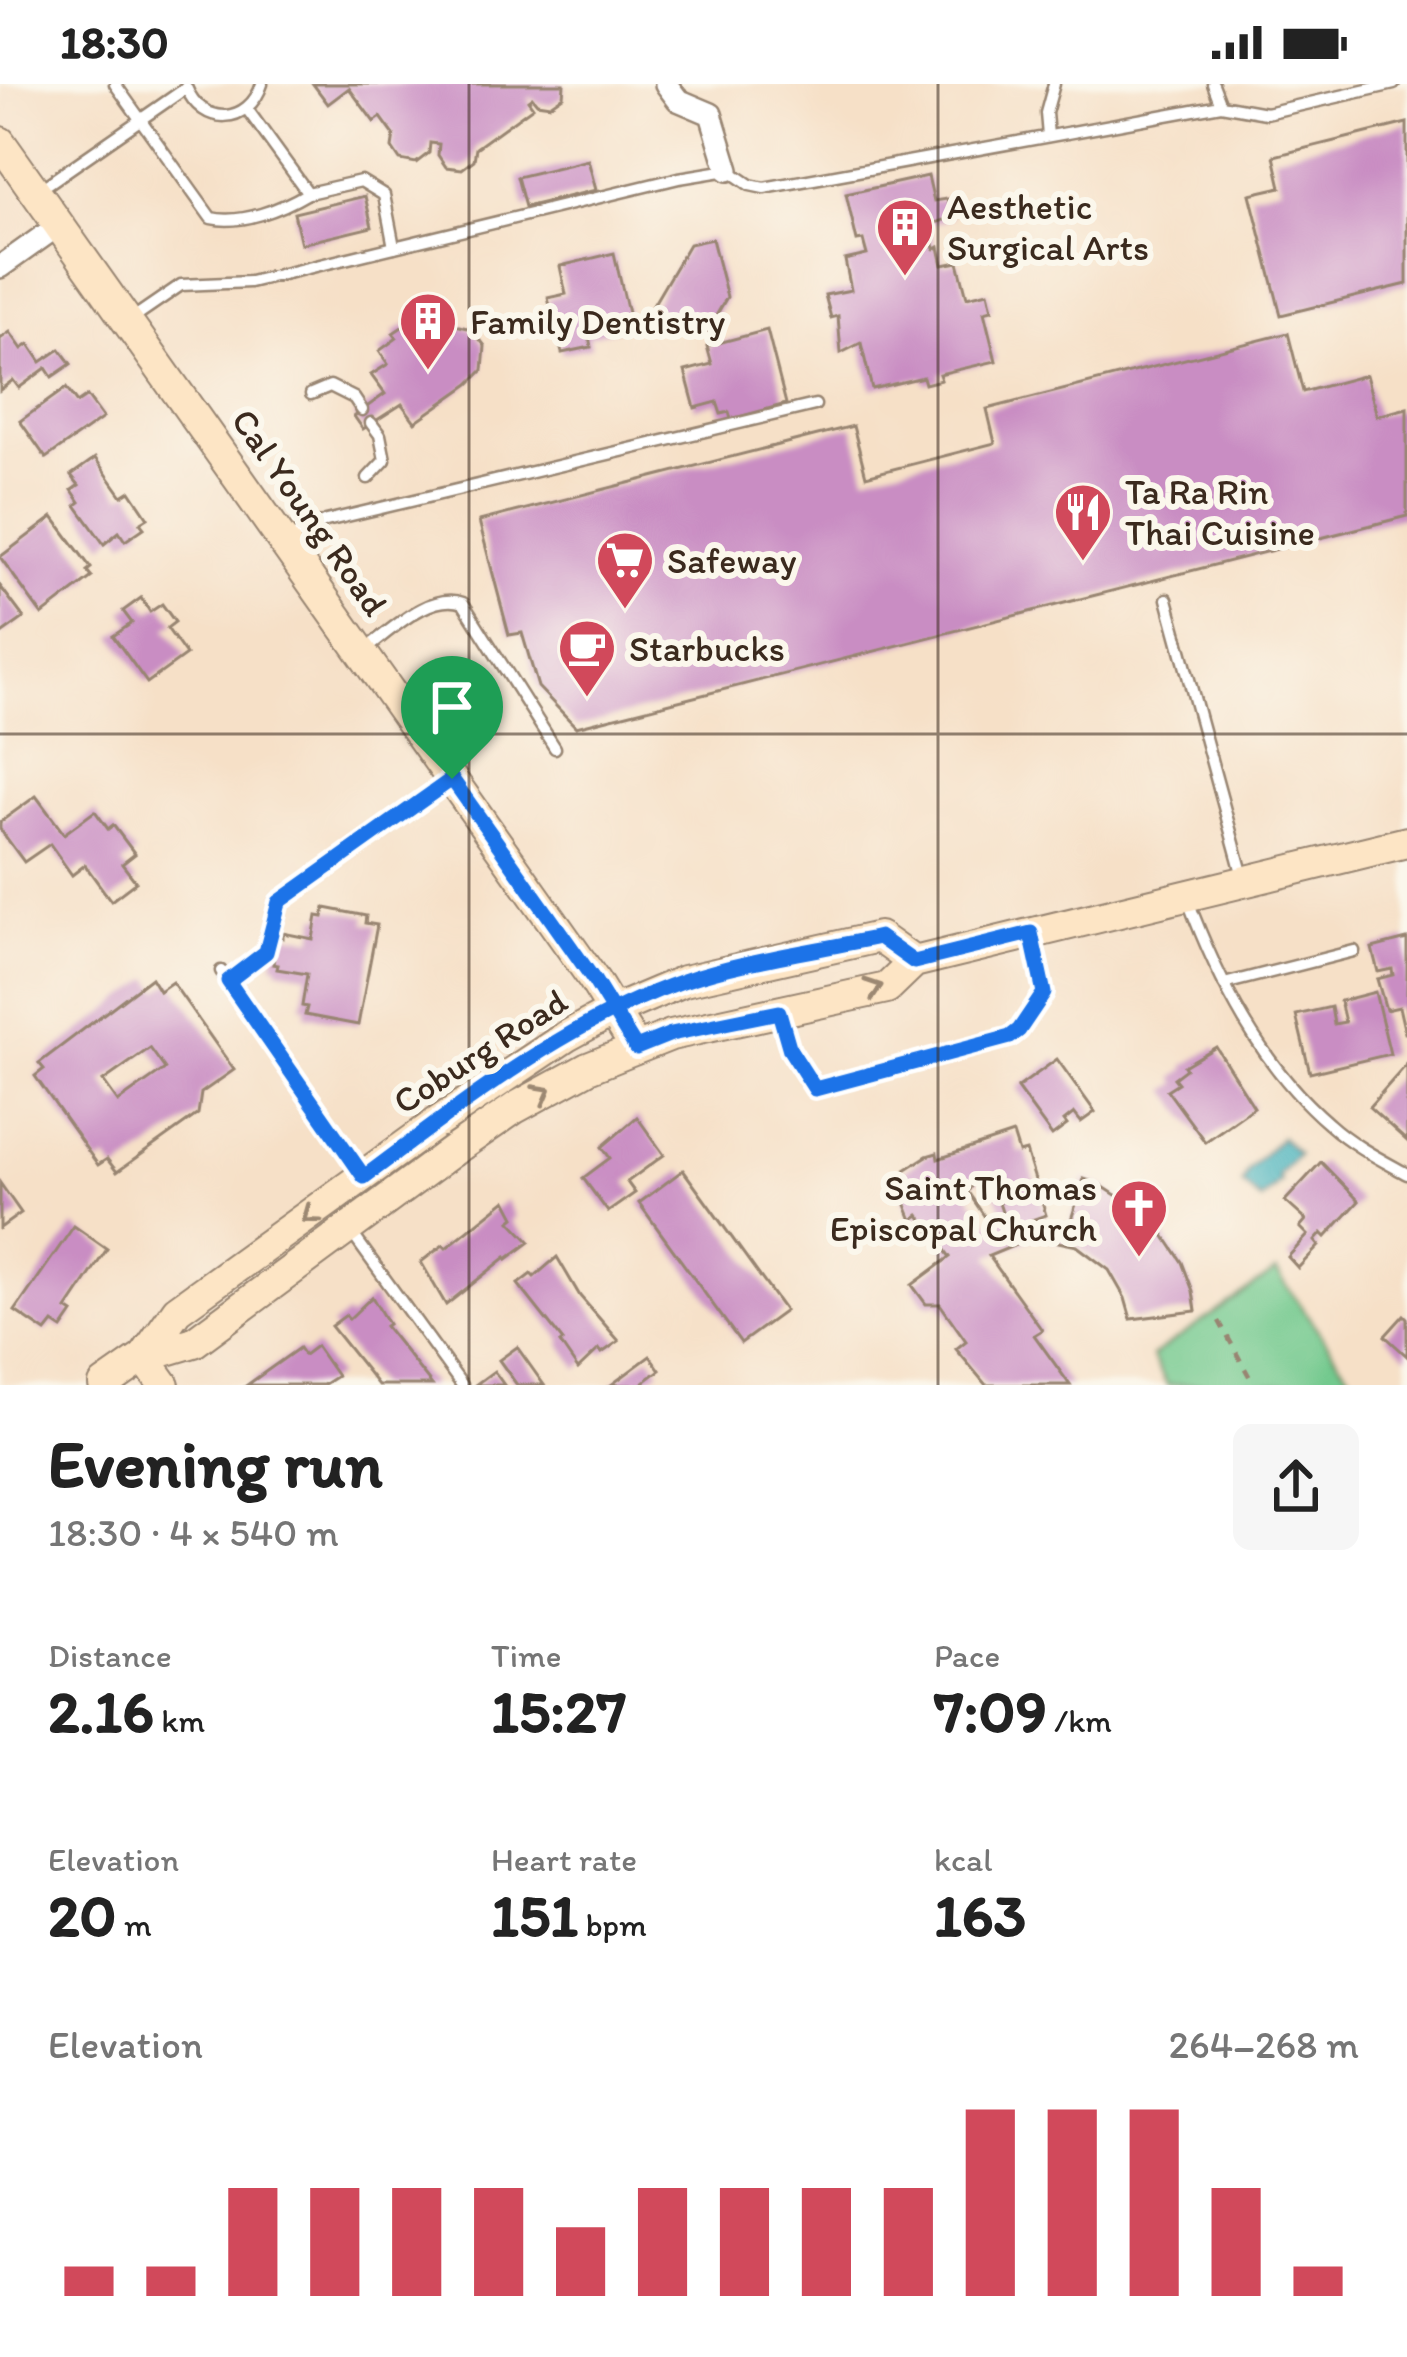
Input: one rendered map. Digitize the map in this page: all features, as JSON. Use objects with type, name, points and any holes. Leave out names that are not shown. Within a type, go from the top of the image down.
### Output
[{"type":"main road","name":"Cal Young Road","points":[[0,142],[452,779],[636,1048]]},
{"type":"main road","name":"Coburg Road","points":[[104,1385],[144,1357],[194,1342],[515,1108],[588,1068],[671,1034],[887,988],[914,962],[1407,842]]},
{"type":"main road","name":"Coburg Road","points":[[144,1357],[177,1310],[438,1122],[614,1010],[684,981],[879,937],[914,962]]},
{"type":"main road","points":[[144,1357],[164,1385]]},
{"type":"street","points":[[666,84],[678,100],[711,114],[728,170]]},
{"type":"street","points":[[0,267],[59,225]]},
{"type":"lane","points":[[115,84],[211,218],[226,221],[361,181],[384,195],[394,247]]},
{"type":"lane","points":[[36,192],[186,86],[194,104],[216,117],[229,117],[247,109],[262,84]]},
{"type":"lane","points":[[1048,136],[1046,113],[1054,84]]},
{"type":"lane","points":[[1213,84],[1221,105]]},
{"type":"lane","points":[[128,322],[181,286],[250,282],[679,178],[728,170],[764,188],[1221,105],[1267,113],[1394,84]]},
{"type":"lane","points":[[247,109],[308,193]]},
{"type":"lane","points":[[310,394],[330,386],[354,398],[362,410]]},
{"type":"lane","points":[[283,542],[326,521],[815,405]]},
{"type":"lane","points":[[368,478],[386,460],[380,435],[371,423]]},
{"type":"lane","points":[[362,652],[430,604],[447,599],[463,603],[555,748]]},
{"type":"lane","points":[[1167,599],[1244,881]]},
{"type":"lane","points":[[364,1177],[224,976],[266,952],[279,902],[452,779]]},
{"type":"lane","points":[[1186,895],[1209,958],[1258,1041],[1293,1088],[1330,1125],[1407,1174]]},
{"type":"lane","points":[[779,1012],[790,1050],[815,1089],[1010,1037],[1045,987],[1031,933]]},
{"type":"lane","points":[[1224,984],[1354,951]]},
{"type":"lane","points":[[349,1229],[462,1385]]},
{"type":"path","points":[[1219,1321],[1254,1385]]},
{"type":"green space","points":[[1276,1271],[1357,1385],[1167,1385],[1152,1356]]},
{"type":"water","points":[[1281,1137],[1298,1154],[1278,1176],[1281,1182],[1261,1200],[1242,1184],[1249,1169]]},
{"type":"building","points":[[313,84],[564,84],[563,96],[550,105],[532,97],[528,100],[533,107],[476,148],[474,160],[462,169],[446,167],[438,155],[439,144],[430,143],[429,153],[416,163],[400,160],[392,148],[394,135],[381,117],[374,122],[349,88],[328,104]]},
{"type":"building","points":[[1407,123],[1407,284],[1281,315],[1250,194],[1281,187],[1274,156]]},
{"type":"building","points":[[588,160],[596,190],[525,207],[517,177]]},
{"type":"building","name":"Aesthetic Surgical Arts","points":[[928,176],[934,201],[947,199],[952,217],[930,225],[935,249],[939,247],[943,265],[958,262],[967,297],[988,292],[992,310],[984,312],[996,361],[939,374],[941,380],[925,384],[923,377],[872,389],[861,343],[841,353],[838,316],[831,318],[825,295],[851,290],[845,260],[867,255],[863,240],[857,241],[846,194]]},
{"type":"building","points":[[365,196],[372,227],[301,244],[294,213]]},
{"type":"building","points":[[712,239],[727,297],[707,331],[684,318],[680,324],[652,307],[689,244]]},
{"type":"building","points":[[614,253],[631,326],[589,336],[591,347],[562,353],[548,298],[566,294],[560,266]]},
{"type":"building","name":"Family Dentistry","points":[[425,318],[434,332],[451,324],[472,329],[485,346],[483,370],[415,422],[402,404],[363,429],[354,416],[385,394],[371,375],[388,364],[379,351],[397,338],[393,333]]},
{"type":"building","points":[[767,330],[786,404],[731,419],[729,412],[721,414],[717,402],[695,408],[685,371],[712,364],[707,346]]},
{"type":"building","points":[[10,332],[22,349],[29,344],[41,362],[60,349],[71,364],[52,377],[46,368],[19,388],[13,380],[0,390],[0,339]]},
{"type":"building","points":[[1288,333],[1303,392],[1366,375],[1377,416],[1407,408],[1407,516],[576,727],[538,687],[522,633],[509,635],[479,521],[853,426],[866,476],[995,443],[987,409]]},
{"type":"building","points":[[66,388],[77,403],[87,396],[103,418],[46,458],[20,421]]},
{"type":"building","points":[[95,458],[122,496],[130,491],[148,518],[140,523],[144,528],[125,541],[119,532],[104,544],[76,505],[80,502],[72,490],[79,485],[71,475]]},
{"type":"building","points":[[53,517],[91,568],[87,571],[92,577],[42,615],[0,557]]},
{"type":"building","points":[[0,586],[24,618],[0,635]]},
{"type":"building","points":[[141,598],[150,612],[162,604],[175,622],[167,628],[186,655],[147,683],[113,636],[132,623],[123,611]]},
{"type":"building","points":[[36,796],[64,834],[95,811],[108,829],[113,825],[135,854],[122,864],[136,882],[111,901],[85,865],[72,875],[50,844],[24,862],[0,829],[0,822]]},
{"type":"building","points":[[325,908],[366,916],[365,923],[377,925],[358,1025],[305,1015],[307,974],[277,969],[273,964],[277,937],[283,938],[283,933],[313,939],[317,916],[323,917]]},
{"type":"building","points":[[1407,939],[1405,1033],[1399,1007],[1386,1010],[1377,979],[1393,975],[1392,969],[1378,972],[1372,948]]},
{"type":"building","points":[[151,978],[159,991],[172,982],[234,1070],[201,1093],[198,1114],[117,1172],[107,1159],[98,1165],[35,1076],[44,1069],[39,1063]],"holes":[[[150,1048],[165,1069],[118,1102],[103,1081]]]},
{"type":"building","points":[[1375,992],[1390,1054],[1310,1073],[1296,1015],[1331,1007],[1334,1024],[1345,1022],[1340,1001]]},
{"type":"building","points":[[1216,1047],[1254,1107],[1205,1142],[1167,1090],[1178,1083],[1174,1078],[1184,1066]]},
{"type":"building","points":[[1057,1059],[1095,1112],[1081,1122],[1074,1113],[1052,1136],[1017,1088]]},
{"type":"building","points":[[1407,1064],[1407,1141],[1369,1107]]},
{"type":"building","points":[[637,1117],[664,1155],[627,1182],[635,1193],[608,1212],[583,1178],[610,1158],[602,1147]]},
{"type":"building","name":"Saint Thomas Episcopal Church","points":[[1013,1134],[1019,1153],[1026,1151],[1046,1215],[1029,1221],[1069,1226],[1084,1179],[1099,1184],[1154,1220],[1182,1262],[1196,1311],[1131,1319],[1109,1270],[1077,1246],[1035,1237],[989,1256],[1042,1330],[1034,1335],[1070,1385],[986,1385],[956,1349],[966,1341],[940,1304],[926,1304],[912,1285],[950,1257],[919,1215],[912,1220],[900,1190],[905,1170],[927,1156],[937,1153],[938,1159]],"holes":[[[990,1176],[1004,1218],[989,1223],[968,1192],[973,1182]]]},
{"type":"building","points":[[1321,1162],[1359,1201],[1326,1237],[1322,1233],[1315,1241],[1319,1246],[1298,1268],[1288,1257],[1308,1235],[1300,1227],[1306,1220],[1285,1201]]},
{"type":"building","points":[[683,1170],[785,1311],[741,1343],[639,1203]]},
{"type":"building","points":[[0,1183],[21,1213],[0,1228]]},
{"type":"building","points":[[506,1200],[515,1217],[510,1221],[530,1242],[446,1305],[421,1262]]},
{"type":"building","points":[[74,1226],[107,1249],[67,1309],[73,1313],[62,1329],[53,1323],[46,1332],[15,1311]]},
{"type":"building","points":[[557,1257],[580,1296],[619,1341],[602,1353],[599,1349],[578,1369],[563,1341],[518,1284]]},
{"type":"building","points":[[372,1297],[385,1326],[432,1385],[378,1385],[331,1326],[346,1315],[349,1319]]},
{"type":"building","points":[[1404,1315],[1407,1318],[1407,1356],[1385,1336]]},
{"type":"building","points":[[316,1346],[337,1376],[323,1385],[247,1385],[299,1348],[304,1355]]},
{"type":"building","points":[[517,1347],[544,1385],[517,1385],[499,1360]]},
{"type":"building","points":[[650,1356],[660,1370],[640,1385],[611,1385]]},
{"type":"building","points":[[494,1371],[504,1385],[475,1385]]},
{"type":"place","name":"Aesthetic Surgical Arts","points":[[905,278]]},
{"type":"place","name":"Family Dentistry","points":[[428,372]]},
{"type":"place","name":"Ta Ra Rin Thai Cuisine","points":[[1083,563]]},
{"type":"place","name":"Safeway","points":[[625,611]]},
{"type":"place","name":"Starbucks","points":[[587,699]]},
{"type":"place","name":"Saint Thomas Episcopal Church","points":[[1139,1259]]},
{"type":"route","points":[[452,779],[279,902],[266,952],[228,981],[364,1177],[567,1036],[614,1010],[684,981],[879,937],[914,962],[1031,933],[1044,993],[1010,1037],[815,1089],[790,1050],[779,1012],[671,1034],[636,1048],[614,1010],[594,980],[452,779]]}]
